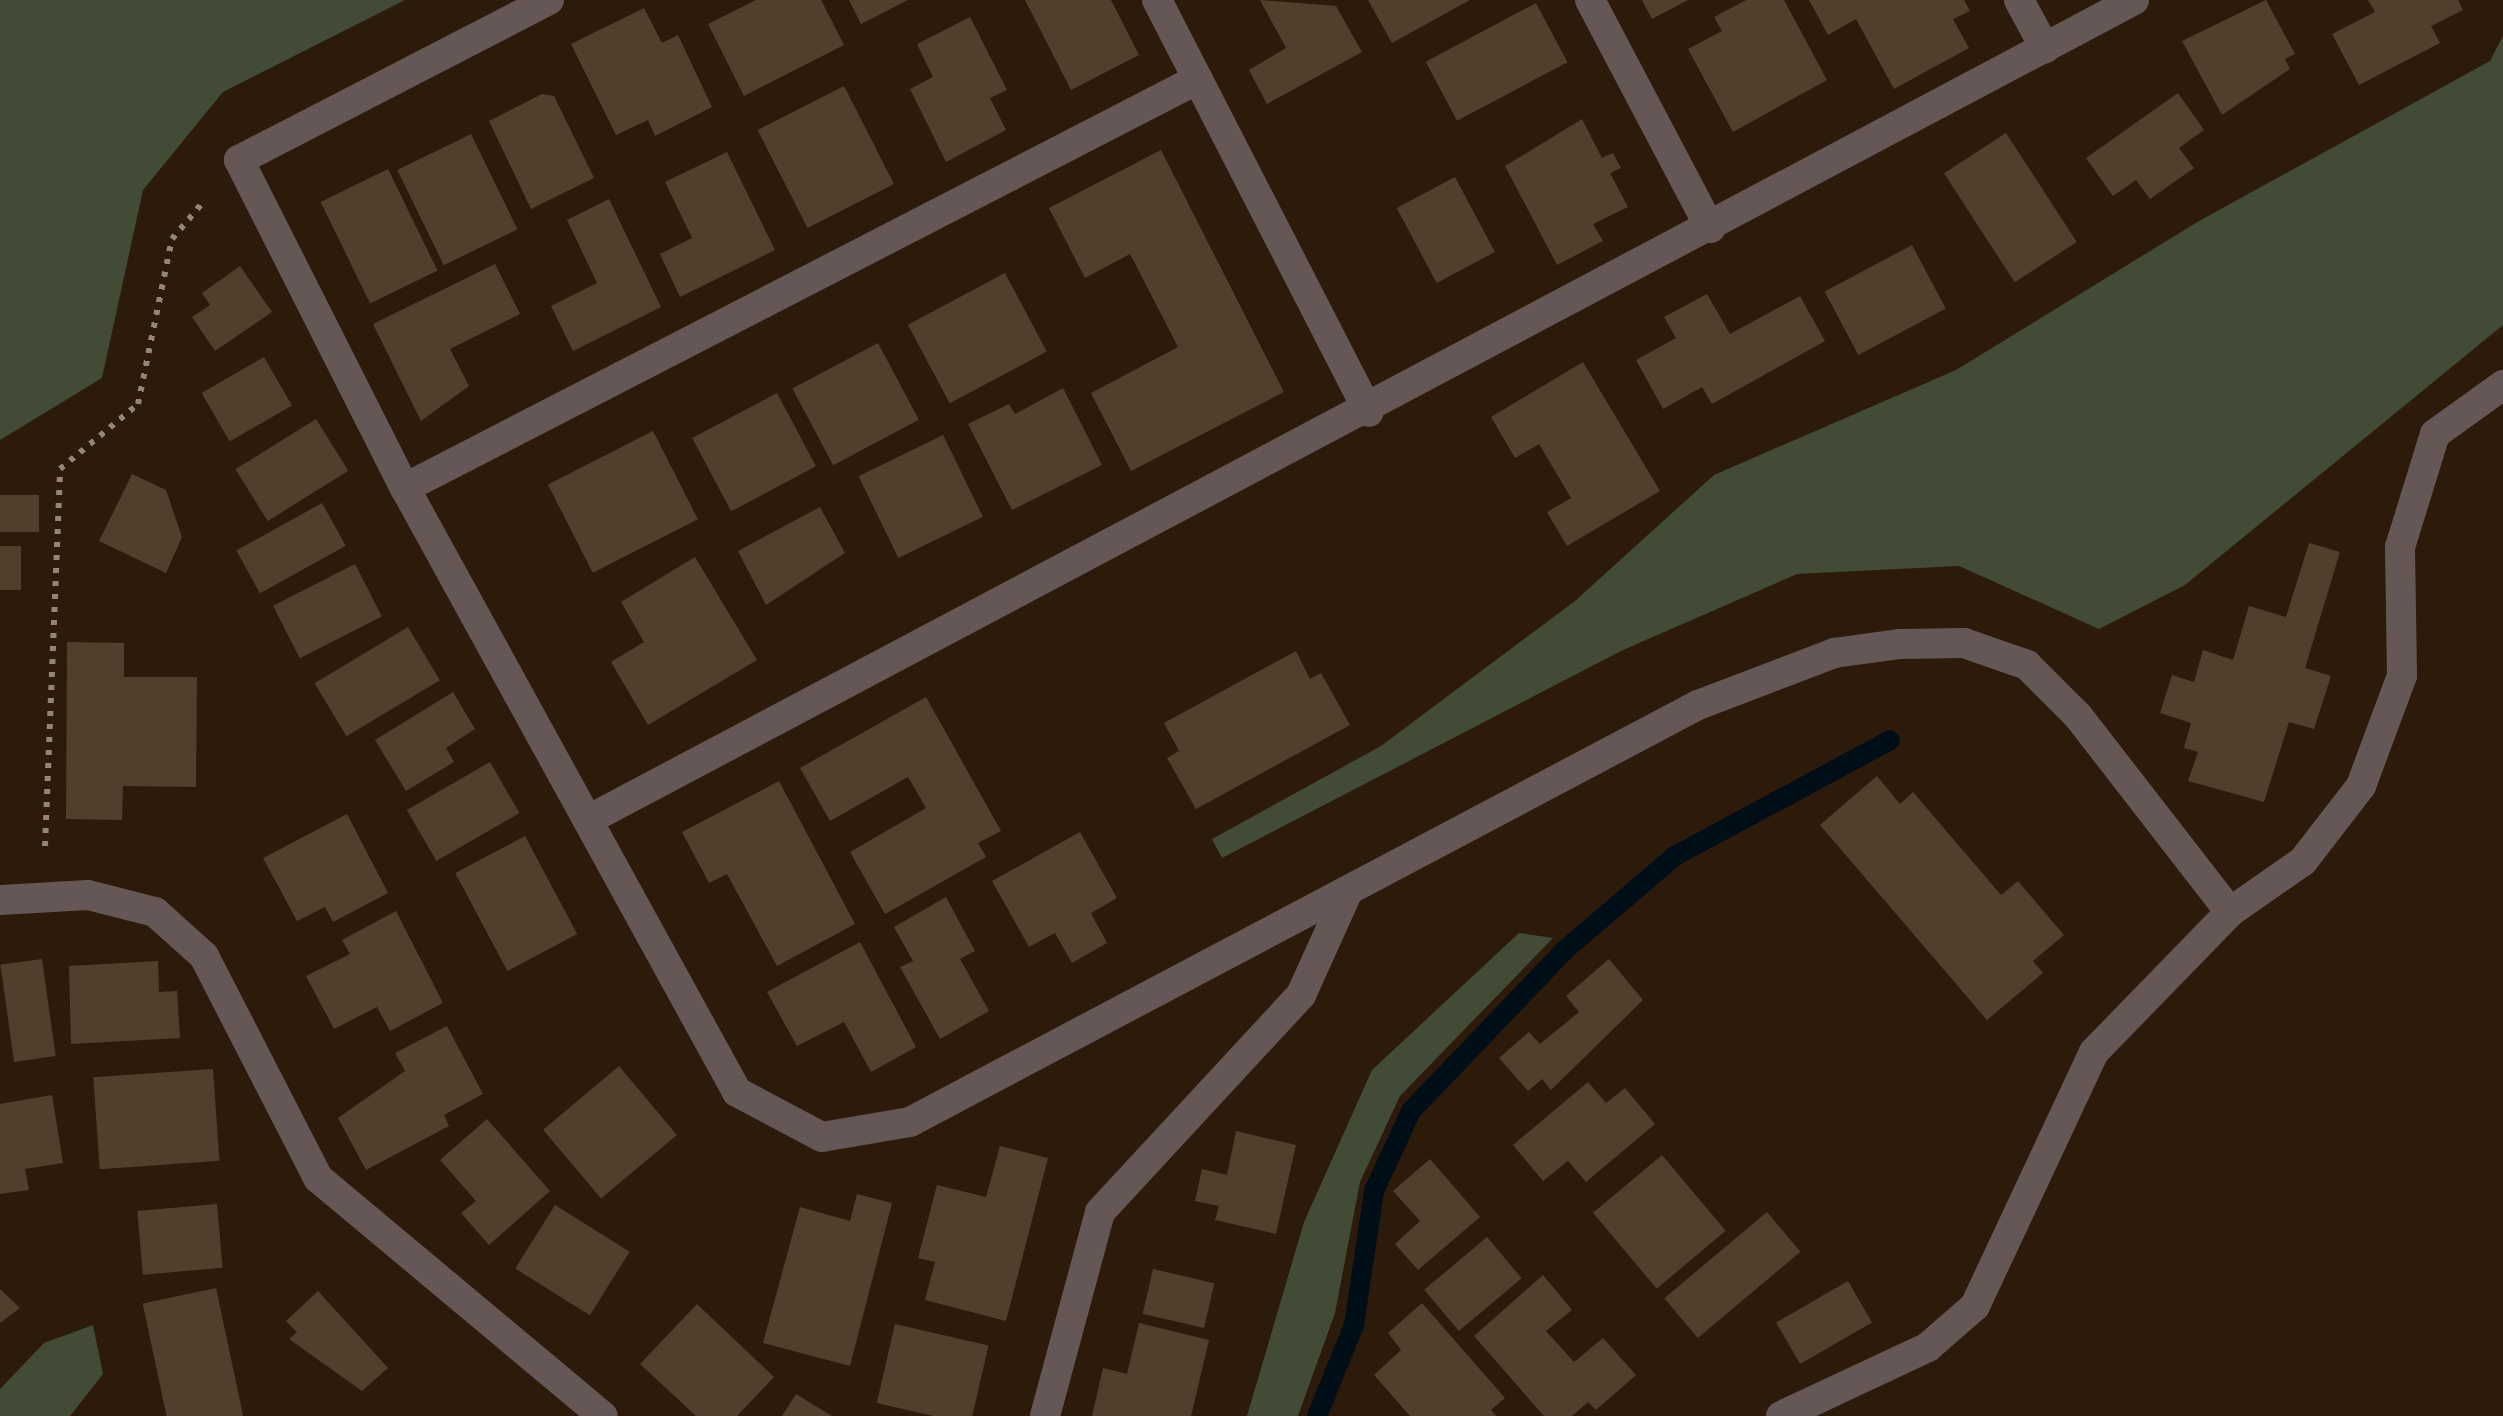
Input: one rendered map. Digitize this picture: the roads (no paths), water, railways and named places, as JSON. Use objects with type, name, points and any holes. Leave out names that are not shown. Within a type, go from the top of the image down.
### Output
[{"type":"street","points":[[549,0],[239,160],[405,488],[737,1092],[822,1137],[910,1122],[1765,675],[1834,653],[1964,643],[2027,665],[2078,716],[2230,912]]},
{"type":"street","points":[[1157,0],[1369,412]]},
{"type":"street","points":[[1590,0],[1710,228]]},
{"type":"street","points":[[2020,0],[2045,48]]},
{"type":"street","points":[[588,820],[1369,412],[2134,0]]},
{"type":"street","points":[[405,488],[1198,80]]},
{"type":"street","points":[[1780,1416],[1928,1348],[1975,1306],[2094,1052],[2230,912],[2303,860],[2361,786],[2402,676],[2400,547],[2436,434],[2503,385]]},
{"type":"street","points":[[1044,1416],[1100,1212],[1301,995],[1348,891]]},
{"type":"street","points":[[0,900],[88,895],[155,912],[204,956],[318,1178],[603,1416]]},
{"type":"waterway","points":[[1317,1416],[1354,1325],[1374,1191],[1411,1111],[1566,949],[1675,856],[1890,740]]}]
